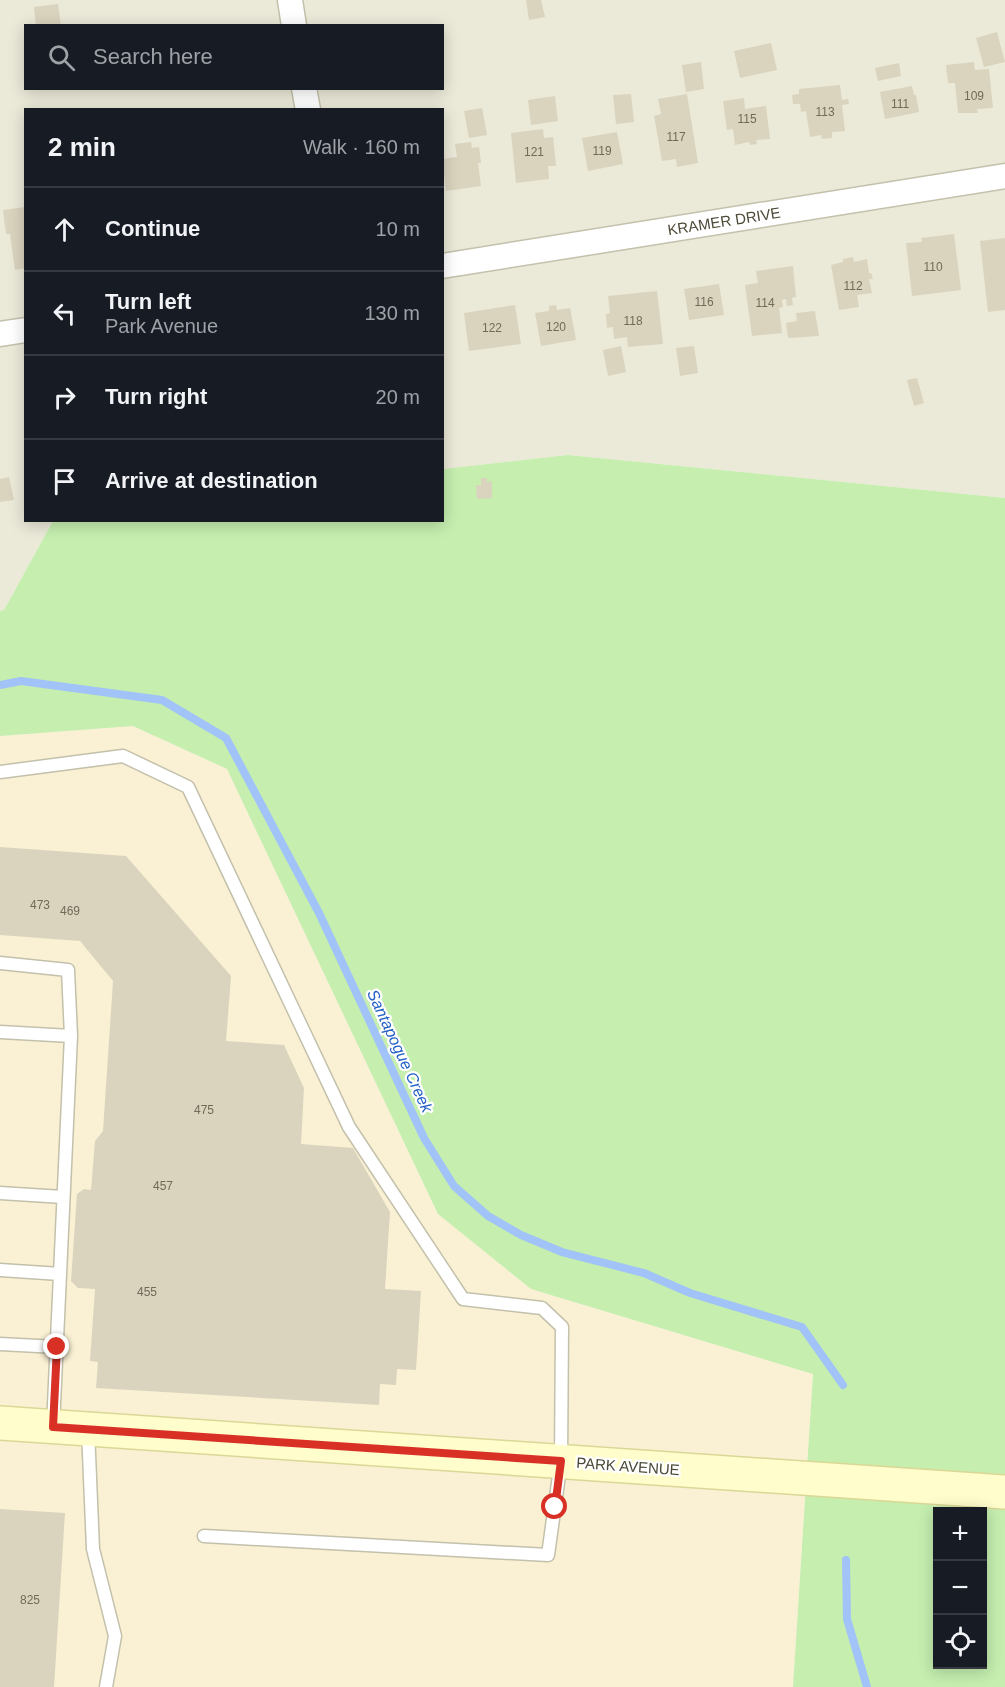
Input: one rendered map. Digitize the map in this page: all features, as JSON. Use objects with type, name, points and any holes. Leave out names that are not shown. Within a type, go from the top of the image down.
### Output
[{"type":"street","points":[[290,0],[294,24]]},
{"type":"street","points":[[304,90],[308,108]]},
{"type":"street","name":"KRAMER DRIVE","points":[[444,266],[1005,176]]},
{"type":"street","points":[[0,334],[24,330]]},
{"type":"street","name":"PARK AVENUE","points":[[0,1423],[1005,1492]]},
{"type":"lane","points":[[0,771],[123,756],[188,787],[348,1127],[463,1299],[542,1308],[562,1327],[561,1461],[548,1556],[204,1536]]},
{"type":"lane","points":[[0,963],[68,969],[71,1036],[53,1427]]},
{"type":"lane","points":[[0,1032],[71,1036]]},
{"type":"lane","points":[[0,1193],[63,1197]]},
{"type":"lane","points":[[0,1270],[60,1274]]},
{"type":"lane","points":[[0,1344],[57,1347]]},
{"type":"lane","points":[[88,1429],[93,1549],[115,1636],[106,1687]]},
{"type":"shaded area","points":[[0,0],[1005,0],[1005,498],[568,455],[444,469],[444,108],[24,108],[24,522],[52,522],[4,610],[0,611]]},
{"type":"shaded area","points":[[133,726],[227,769],[438,1214],[531,1289],[813,1374],[793,1687],[0,1687],[0,736]]},
{"type":"green space","points":[[568,455],[1005,498],[1005,1687],[793,1687],[813,1374],[531,1289],[438,1214],[227,769],[133,726],[0,736],[0,611],[4,610],[52,522],[444,522],[444,469]]},
{"type":"building","points":[[526,0],[541,0],[545,17],[529,20]]},
{"type":"building","points":[[58,4],[61,24],[36,24],[34,7]]},
{"type":"building","points":[[997,32],[1005,62],[984,67],[976,38]]},
{"type":"building","points":[[771,43],[777,70],[740,78],[734,51]]},
{"type":"building","points":[[701,62],[704,89],[686,92],[682,65]]},
{"type":"building","points":[[974,62],[975,70],[989,69],[993,108],[977,109],[978,113],[958,113],[955,83],[948,83],[946,65]]},
{"type":"building","points":[[899,63],[901,76],[878,81],[875,68]]},
{"type":"building","points":[[840,85],[842,100],[848,99],[849,104],[842,105],[845,131],[832,132],[832,138],[822,139],[821,135],[810,137],[806,111],[801,112],[800,104],[793,104],[792,95],[799,94],[799,89]]},
{"type":"building","points":[[912,86],[919,112],[885,119],[880,92]]},
{"type":"building","points":[[631,94],[634,122],[616,124],[613,95]]},
{"type":"building","points":[[687,94],[698,163],[677,167],[676,159],[662,161],[654,116],[661,114],[658,99]]},
{"type":"building","points":[[555,96],[558,121],[531,125],[528,100]]},
{"type":"building","points":[[744,98],[745,109],[766,106],[770,139],[756,140],[757,144],[750,145],[749,142],[735,145],[733,129],[727,130],[723,101]]},
{"type":"building","points":[[482,108],[487,135],[469,138],[464,111]]},
{"type":"building","points":[[543,129],[544,138],[553,137],[556,166],[548,166],[549,179],[516,183],[511,133]]},
{"type":"building","points":[[617,132],[623,164],[588,171],[582,138]]},
{"type":"building","points":[[471,142],[472,148],[479,147],[481,163],[478,163],[481,186],[446,191],[444,159],[457,157],[455,144]]},
{"type":"building","points":[[24,207],[24,268],[15,270],[10,234],[6,234],[3,210]]},
{"type":"building","points":[[954,234],[961,290],[912,296],[906,243],[922,242],[921,238]]},
{"type":"building","points":[[1005,238],[1005,310],[988,312],[980,241]]},
{"type":"building","points":[[853,257],[854,262],[867,259],[869,273],[873,279],[869,279],[872,293],[857,295],[859,307],[839,310],[831,265]]},
{"type":"building","points":[[793,266],[796,297],[792,298],[793,305],[787,306],[786,299],[782,300],[783,307],[779,308],[782,333],[752,336],[745,285],[758,283],[756,271]]},
{"type":"building","points":[[719,284],[724,315],[689,320],[684,289]]},
{"type":"building","points":[[657,291],[663,344],[628,347],[627,337],[614,339],[613,327],[607,328],[606,314],[610,313],[608,296]]},
{"type":"building","points":[[515,305],[521,344],[469,351],[464,313]]},
{"type":"building","points":[[556,305],[557,310],[570,308],[576,340],[541,346],[535,313],[549,311],[549,306]]},
{"type":"building","points":[[815,311],[819,336],[788,338],[786,323],[797,321],[796,313]]},
{"type":"building","points":[[621,346],[626,372],[608,376],[603,350]]},
{"type":"building","points":[[694,346],[698,373],[680,376],[676,348]]},
{"type":"building","points":[[917,378],[924,403],[914,406],[907,380]]},
{"type":"building","points":[[9,477],[14,500],[0,502],[0,479]]},
{"type":"building","points":[[481,478],[487,478],[487,482],[492,481],[492,498],[477,499],[476,485],[481,485]]},
{"type":"building","points":[[0,847],[126,856],[231,976],[226,1041],[284,1045],[304,1088],[301,1144],[353,1148],[390,1212],[385,1289],[421,1291],[416,1370],[397,1369],[396,1385],[380,1384],[379,1405],[96,1388],[98,1362],[90,1361],[95,1289],[78,1288],[71,1281],[77,1194],[84,1189],[91,1190],[95,1141],[103,1131],[113,981],[80,941],[0,935]]},
{"type":"building","points":[[0,1509],[65,1513],[54,1687],[0,1687]]},
{"type":"waterway","name":"Santapogue Creek","points":[[0,685],[21,681],[162,700],[226,738],[319,913],[424,1138],[454,1186],[488,1216],[521,1235],[562,1252],[644,1273],[690,1293],[802,1327],[843,1385]]},
{"type":"waterway","name":"Santapogue Creek","points":[[846,1560],[847,1619],[867,1687]]},
{"type":"route","points":[[57,1347],[53,1427],[561,1461],[555,1507]]}]
